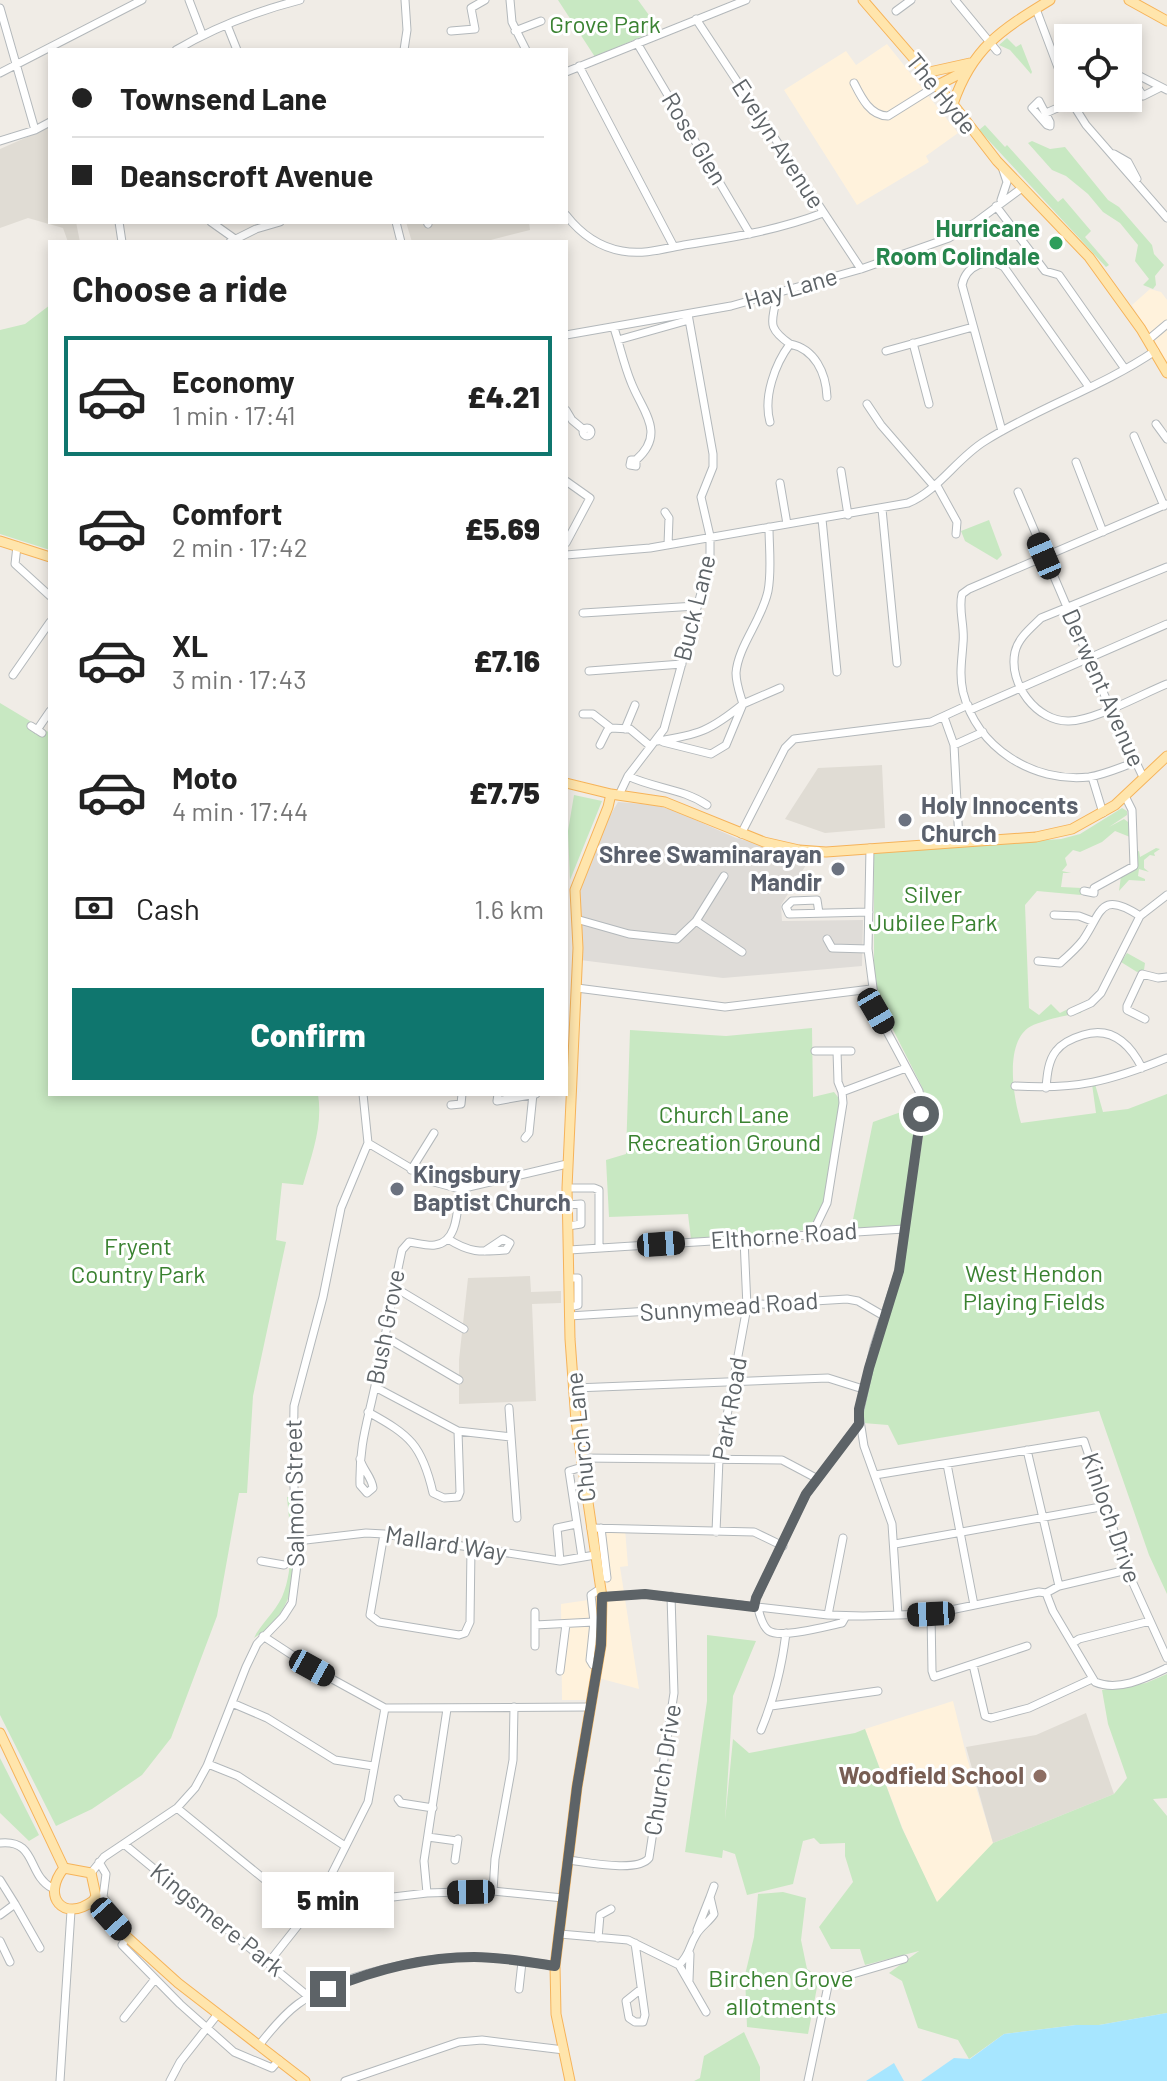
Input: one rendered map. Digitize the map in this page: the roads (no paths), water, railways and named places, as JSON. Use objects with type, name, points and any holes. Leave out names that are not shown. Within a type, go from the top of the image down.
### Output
[{"type":"main road","name":"The Hyde","points":[[863,0],[1002,166],[1089,257],[1148,340],[1167,373]]},
{"type":"main road","points":[[936,86],[969,67],[1050,0]]},
{"type":"main road","points":[[1129,0],[1167,21]]},
{"type":"main road","points":[[925,73],[969,67]]},
{"type":"main road","points":[[953,104],[969,67]]},
{"type":"main road","points":[[0,541],[48,556]]},
{"type":"main road","points":[[568,783],[665,802],[764,842],[826,852],[1047,836],[1072,829],[1103,813],[1167,756]]},
{"type":"main road","name":"Church Lane","points":[[568,1091],[577,988],[573,921],[577,882],[615,794]]},
{"type":"main road","name":"Church Lane","points":[[568,1096],[569,1311],[582,1463],[596,1528],[595,1555],[603,1625],[589,1707],[555,1966],[556,2014],[570,2081]]},
{"type":"main road","points":[[0,1733],[64,1868]]},
{"type":"main road","points":[[64,1868],[91,1873],[96,1896],[93,1901],[71,1911],[64,1908],[54,1896],[52,1888],[64,1868]]},
{"type":"main road","points":[[93,1901],[127,1937],[217,2015],[260,2044],[305,2081]]},
{"type":"street","points":[[49,48],[142,0]]},
{"type":"street","points":[[189,0],[202,34]]},
{"type":"street","points":[[263,0],[266,10]]},
{"type":"street","points":[[179,48],[202,34],[300,0]]},
{"type":"street","points":[[404,48],[407,30],[405,0]]},
{"type":"street","points":[[451,31],[475,29],[471,8],[485,0]]},
{"type":"street","points":[[510,0],[509,14],[525,48]]},
{"type":"street","points":[[568,71],[746,0]]},
{"type":"street","points":[[896,11],[911,0]]},
{"type":"street","points":[[955,0],[993,47]]},
{"type":"street","points":[[0,8],[35,130]]},
{"type":"street","points":[[1036,9],[1054,55]]},
{"type":"street","name":"Evelyn Avenue","points":[[696,19],[861,269]]},
{"type":"street","points":[[515,31],[541,21]]},
{"type":"street","points":[[227,25],[236,48]]},
{"type":"street","name":"Rose Glen","points":[[637,43],[750,234]]},
{"type":"street","points":[[0,73],[48,48]]},
{"type":"street","points":[[579,66],[674,247]]},
{"type":"street","points":[[1142,78],[1163,89]]},
{"type":"street","points":[[854,83],[871,111],[882,116],[888,116],[936,86]]},
{"type":"street","points":[[1142,94],[1149,96],[1163,89]]},
{"type":"street","points":[[1046,113],[1054,108]]},
{"type":"street","points":[[1078,112],[1167,218]]},
{"type":"street","points":[[0,141],[48,123]]},
{"type":"street","points":[[1002,166],[1007,182],[998,204],[1045,271],[1059,275],[1125,369]]},
{"type":"street","name":"Hay Lane","points":[[568,335],[689,317],[861,269],[949,238],[1022,188]]},
{"type":"street","points":[[568,217],[589,237],[613,249],[638,252],[750,234],[823,213]]},
{"type":"street","points":[[213,224],[232,240],[275,224]]},
{"type":"street","points":[[1002,431],[962,285],[968,271],[980,264],[991,261],[1004,267],[1089,387]]},
{"type":"street","points":[[776,295],[771,315],[773,326],[790,344],[804,349],[816,361],[827,397]]},
{"type":"street","points":[[618,340],[689,317]]},
{"type":"street","name":"Buck Lane","points":[[615,794],[664,729],[710,560],[710,536],[701,493],[713,467],[711,442],[689,317]]},
{"type":"street","points":[[1148,340],[1167,324]]},
{"type":"street","points":[[886,351],[973,327]]},
{"type":"street","points":[[614,328],[631,384],[651,426],[648,449],[636,460]]},
{"type":"street","points":[[913,343],[929,404]]},
{"type":"street","points":[[770,422],[769,398],[776,370],[790,344]]},
{"type":"street","points":[[568,555],[668,545],[913,501],[966,455],[1002,431],[1155,351]]},
{"type":"street","points":[[867,404],[881,425],[934,485],[957,522],[956,534]]},
{"type":"street","points":[[568,413],[584,430]]},
{"type":"street","points":[[1156,424],[1167,439]]},
{"type":"street","points":[[1134,436],[1165,505],[962,594],[961,678],[969,708],[983,732],[1009,757],[1035,772],[1063,778],[1092,777],[1136,762]]},
{"type":"street","points":[[1076,462],[1103,532]]},
{"type":"street","points":[[841,471],[848,515]]},
{"type":"street","points":[[568,482],[590,498],[568,539]]},
{"type":"street","points":[[780,483],[787,524]]},
{"type":"street","name":"Derwent Avenue","points":[[1018,492],[1088,659],[1143,777]]},
{"type":"street","points":[[882,509],[897,663]]},
{"type":"street","points":[[665,512],[669,520],[668,545]]},
{"type":"street","points":[[822,519],[837,672]]},
{"type":"street","points":[[583,714],[593,714],[611,728],[625,729],[653,743],[711,754],[726,745],[743,704],[736,678],[740,657],[760,619],[768,589],[769,527]]},
{"type":"street","points":[[17,546],[13,559],[15,564],[48,594]]},
{"type":"street","points":[[1167,567],[1041,618],[1025,633],[1015,652],[1019,687],[1035,707],[1050,717],[1067,722],[1084,719],[1167,684]]},
{"type":"street","points":[[583,613],[696,606]]},
{"type":"street","points":[[741,834],[785,748],[794,739],[919,724],[944,717],[1167,624]]},
{"type":"street","points":[[14,675],[48,625]]},
{"type":"street","points":[[589,671],[682,664]]},
{"type":"street","points":[[653,743],[693,735],[717,725],[743,704],[780,688]]},
{"type":"street","points":[[625,729],[635,705]]},
{"type":"street","points":[[37,730],[48,714]]},
{"type":"street","points":[[944,717],[954,745],[959,841]]},
{"type":"street","points":[[600,745],[611,728]]},
{"type":"street","points":[[954,745],[983,732]]},
{"type":"street","points":[[628,776],[645,784],[686,792],[707,805]]},
{"type":"street","points":[[1092,777],[1103,813]]},
{"type":"street","points":[[1084,891],[1094,893],[1094,888],[1134,866],[1132,810],[1125,796]]},
{"type":"street","points":[[870,848],[868,949],[871,989],[876,1011],[919,1091],[922,1106],[899,1271],[863,1389],[859,1424],[892,1524],[898,1615]]},
{"type":"street","points":[[573,921],[629,934],[677,939],[696,921],[724,876]]},
{"type":"street","points":[[1071,1012],[1091,1003],[1101,993],[1140,916],[1167,895]]},
{"type":"street","points":[[1038,961],[1060,963],[1084,939],[1103,907],[1112,904],[1126,907],[1140,916]]},
{"type":"street","points":[[819,913],[869,912]]},
{"type":"street","points":[[1054,915],[1079,916],[1092,921]]},
{"type":"street","points":[[696,921],[742,952]]},
{"type":"street","points":[[827,939],[832,948],[868,949]]},
{"type":"street","points":[[1145,1019],[1127,1010],[1142,974],[1167,977]]},
{"type":"street","points":[[577,988],[725,1007],[871,989]]},
{"type":"street","points":[[1046,1088],[1050,1063],[1056,1050],[1072,1038],[1093,1032],[1109,1034],[1124,1041],[1142,1068]]},
{"type":"street","points":[[815,1051],[851,1051]]},
{"type":"street","points":[[812,1234],[827,1203],[843,1103],[838,1082],[837,1051]]},
{"type":"street","points":[[1015,1086],[1046,1088],[1096,1084],[1167,1058]]},
{"type":"street","points":[[842,1092],[906,1068]]},
{"type":"street","points":[[363,1096],[368,1143],[434,1182],[460,1189],[567,1164]]},
{"type":"street","points":[[451,1105],[461,1104],[462,1096]]},
{"type":"street","points":[[498,1096],[497,1101],[521,1096]]},
{"type":"street","points":[[525,1138],[529,1133],[531,1096]]},
{"type":"street","points":[[411,1170],[434,1133]]},
{"type":"street","name":"Salmon Street","points":[[91,1873],[99,1862],[177,1808],[195,1788],[208,1764],[246,1667],[263,1636],[283,1617],[292,1603],[297,1581],[294,1406],[323,1297],[341,1208],[368,1143]]},
{"type":"street","points":[[567,1188],[599,1190],[599,1248]]},
{"type":"street","points":[[460,1189],[453,1233],[448,1239],[468,1252],[485,1251]]},
{"type":"street","points":[[567,1205],[581,1204],[583,1219],[581,1224],[568,1226]]},
{"type":"street","name":"Elthorne Road","points":[[569,1250],[904,1229]]},
{"type":"street","name":"Bush Grove","points":[[360,1459],[402,1250],[409,1242],[436,1245],[448,1239]]},
{"type":"street","name":"Park Road","points":[[716,1532],[719,1459],[747,1307],[744,1239]]},
{"type":"street","points":[[394,1287],[464,1329]]},
{"type":"street","name":"Sunnymead Road","points":[[569,1311],[747,1307],[847,1299],[858,1301],[884,1316]]},
{"type":"street","points":[[384,1336],[459,1380]]},
{"type":"street","points":[[575,1388],[828,1378],[863,1389]]},
{"type":"street","points":[[375,1387],[458,1431],[511,1437]]},
{"type":"street","points":[[509,1408],[517,1518]]},
{"type":"street","points":[[368,1412],[401,1430],[421,1453],[433,1493],[444,1498],[458,1497],[460,1492],[458,1431]]},
{"type":"street","points":[[846,1616],[842,1623],[786,1633],[767,1630],[756,1607],[756,1598],[816,1478],[859,1424]]},
{"type":"street","points":[[849,1439],[863,1440]]},
{"type":"street","name":"Kinloch Drive","points":[[875,1475],[1084,1441],[1127,1570],[1167,1658]]},
{"type":"street","points":[[1027,1450],[1059,1586]]},
{"type":"street","points":[[582,1557],[569,1471],[582,1463],[786,1460],[816,1478]]},
{"type":"street","points":[[947,1464],[974,1605]]},
{"type":"street","points":[[895,1544],[1106,1506]]},
{"type":"street","points":[[560,1561],[557,1528],[576,1524]]},
{"type":"street","points":[[607,1578],[596,1528],[754,1532],[783,1546]]},
{"type":"street","name":"Mallard Way","points":[[297,1541],[366,1533],[560,1561],[595,1555]]},
{"type":"street","points":[[384,1534],[370,1615],[379,1622],[459,1635],[469,1629],[470,1622],[471,1548]]},
{"type":"street","points":[[828,1615],[843,1538]]},
{"type":"street","points":[[261,1561],[284,1565]]},
{"type":"street","points":[[597,1666],[590,1660],[594,1622],[591,1595],[601,1593],[671,1596],[828,1615],[931,1614],[1046,1593],[1059,1586],[1127,1570]]},
{"type":"street","points":[[1046,1593],[1092,1679],[1106,1685],[1143,1679],[1167,1668]]},
{"type":"street","name":"Church Drive","points":[[568,1860],[631,1865],[646,1863],[649,1858],[674,1693],[671,1596]]},
{"type":"street","points":[[535,1612],[535,1646]]},
{"type":"street","points":[[931,1614],[934,1677],[1027,1646]]},
{"type":"street","points":[[1073,1643],[1150,1621]]},
{"type":"street","points":[[535,1625],[594,1622]]},
{"type":"street","points":[[560,1671],[566,1624]]},
{"type":"street","points":[[761,1730],[771,1706],[786,1633]]},
{"type":"street","points":[[263,1636],[312,1668],[385,1708],[589,1707]]},
{"type":"street","points":[[973,1665],[985,1716],[991,1718],[1029,1708],[1092,1679]]},
{"type":"street","points":[[771,1706],[878,1691]]},
{"type":"street","points":[[232,1703],[267,1718],[335,1760],[373,1766]]},
{"type":"street","points":[[493,1891],[495,1859],[513,1760],[514,1707]]},
{"type":"street","points":[[269,1962],[310,1913],[368,1802],[385,1708]]},
{"type":"street","points":[[427,1893],[424,1861],[447,1709]]},
{"type":"street","points":[[208,1764],[238,1776],[345,1846]]},
{"type":"street","points":[[398,1799],[401,1803],[433,1808]]},
{"type":"street","points":[[177,1808],[310,1913]]},
{"type":"street","points":[[428,1837],[458,1839],[455,1860]]},
{"type":"street","points":[[0,1843],[12,1842],[27,1851],[41,1882],[52,1888]]},
{"type":"street","name":"Kingsmere Park","points":[[124,1844],[309,1997]]},
{"type":"street","points":[[99,1862],[106,1874],[103,1897],[115,1912],[111,1919]]},
{"type":"street","points":[[0,1880],[40,1948]]},
{"type":"street","points":[[690,1981],[690,1954],[697,1932],[714,1914],[710,1897],[714,1886]]},
{"type":"street","points":[[310,1913],[359,1901],[427,1893],[493,1891],[563,1898]]},
{"type":"street","points":[[0,1915],[15,1904]]},
{"type":"street","points":[[598,1938],[600,1915],[604,1910],[611,1909]]},
{"type":"street","points":[[60,2081],[71,1911]]},
{"type":"street","points":[[560,1934],[635,1943],[679,1965],[706,2012]]},
{"type":"street","points":[[127,1937],[122,1945],[234,2052],[272,2068],[279,2060]]},
{"type":"street","points":[[0,1941],[10,1962]]},
{"type":"street","points":[[635,1943],[641,1989]]},
{"type":"street","points":[[679,1965],[690,1954]]},
{"type":"street","points":[[260,2044],[285,2015],[309,1997],[347,1981],[407,1964],[475,1957],[555,1966]]},
{"type":"street","points":[[808,2081],[829,1981],[904,1959]]},
{"type":"street","points":[[519,1989],[522,1962]]},
{"type":"street","points":[[124,2018],[155,1979]]},
{"type":"street","points":[[170,2081],[180,2062],[217,2015]]},
{"type":"street","points":[[345,2081],[459,2042],[482,2040],[564,2050]]},
{"type":"water","points":[[1167,2013],[1167,2081],[921,2081],[954,2058],[970,2059],[1004,2034],[1099,2025]]},
{"type":"water","points":[[894,2063],[904,2081],[866,2081]]},
{"type":"place","name":"Hurricane Room Colindale","points":[[1056,243]]},
{"type":"place","name":"Holy Innocents Church","points":[[905,820]]},
{"type":"place","name":"Shree Swaminarayan Mandir","points":[[838,869]]},
{"type":"place","name":"Kingsbury Baptist Church","points":[[397,1189]]},
{"type":"place","name":"Woodfield School","points":[[1040,1776]]},
{"type":"park label","name":"Grove Park","points":[[605,25]]},
{"type":"park label","name":"Silver Jubilee Park","points":[[933,909]]},
{"type":"park label","name":"Church Lane Recreation Ground","points":[[724,1129]]},
{"type":"park label","name":"Fryent Country Park","points":[[138,1261]]},
{"type":"park label","name":"West Hendon Playing Fields","points":[[1034,1288]]},
{"type":"park label","name":"Birchen Grove allotments","points":[[781,1993]]}]
